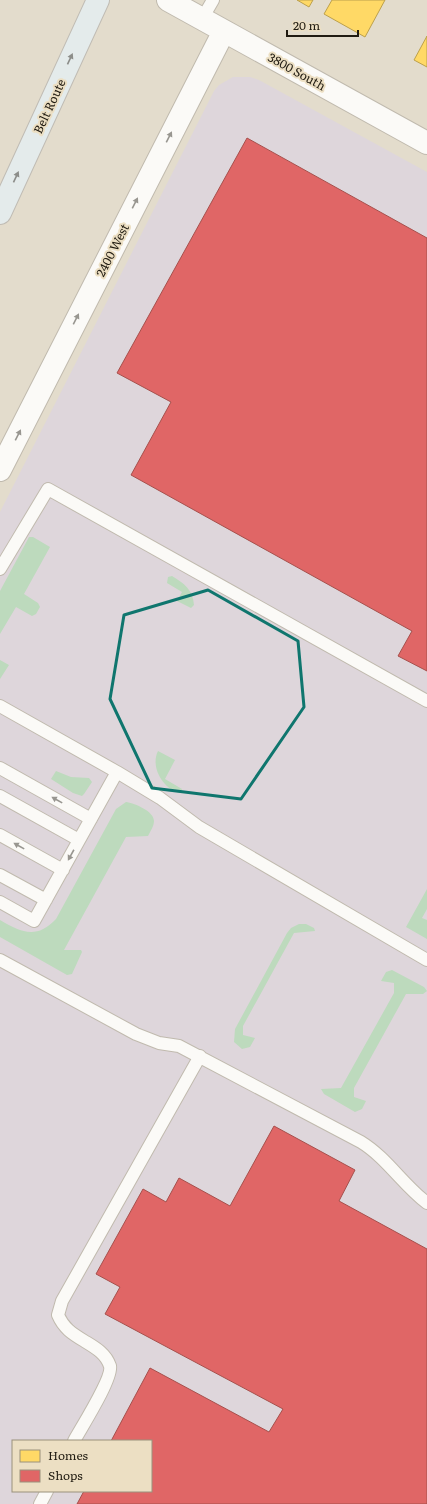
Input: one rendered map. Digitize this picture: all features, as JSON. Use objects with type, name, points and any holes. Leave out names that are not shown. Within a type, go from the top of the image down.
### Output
[{"type":"highway","name":"Belt Route","points":[[0,213],[98,0]]},
{"type":"street","name":"3800 South","points":[[168,0],[427,143]]},
{"type":"street","name":"2400 West","points":[[0,470],[224,31]]},
{"type":"lane","points":[[202,19],[213,0]]},
{"type":"lane","points":[[0,569],[48,489],[427,701]]},
{"type":"lane","points":[[0,706],[117,772],[160,798],[199,827],[427,960]]},
{"type":"lane","points":[[0,768],[91,819]]},
{"type":"lane","points":[[0,902],[34,921],[117,772]]},
{"type":"lane","points":[[0,796],[79,840]]},
{"type":"lane","points":[[0,835],[63,870]]},
{"type":"lane","points":[[0,875],[46,900]]},
{"type":"lane","points":[[0,960],[136,1034],[159,1043],[179,1046],[200,1056],[372,1149],[417,1196],[427,1203]]},
{"type":"lane","points":[[75,1440],[99,1396],[109,1374],[110,1366],[102,1352],[66,1330],[58,1315],[62,1301],[200,1056]]},
{"type":"lane","points":[[40,1504],[46,1492]]},
{"type":"highlighted area","points":[[208,590],[298,641],[304,707],[241,799],[152,788],[110,699],[124,615]]},
{"type":"shaded area","points":[[233,77],[250,77],[259,80],[427,172],[427,1504],[0,1504],[0,512],[214,91],[219,85]]},
{"type":"green space","points":[[29,537],[33,537],[50,547],[24,594],[38,603],[40,607],[36,614],[32,616],[16,607],[0,634],[0,591]]},
{"type":"green space","points":[[172,576],[184,584],[190,591],[194,605],[191,608],[177,601],[182,592],[167,583],[168,577]]},
{"type":"green space","points":[[0,660],[9,665],[0,679]]},
{"type":"green space","points":[[158,751],[175,760],[165,779],[182,789],[180,793],[174,791],[163,782],[157,770],[156,764]]},
{"type":"green space","points":[[56,771],[71,777],[89,778],[92,782],[82,796],[73,793],[51,779]]},
{"type":"green space","points":[[126,802],[134,804],[151,814],[154,821],[153,825],[148,836],[126,837],[64,950],[81,950],[82,952],[72,974],[67,975],[0,937],[0,920],[15,928],[28,932],[35,932],[49,926],[56,919],[116,809]]},
{"type":"green space","points":[[427,889],[427,909],[422,918],[427,920],[427,939],[406,927]]},
{"type":"green space","points":[[299,924],[306,924],[314,928],[315,931],[294,933],[243,1026],[243,1035],[255,1038],[250,1047],[242,1049],[234,1042],[235,1029],[287,933],[291,928]]},
{"type":"green space","points":[[392,970],[424,987],[427,991],[423,994],[406,994],[354,1088],[354,1097],[366,1101],[362,1109],[355,1112],[324,1094],[321,1089],[341,1088],[394,993],[394,983],[381,981],[386,972]]},
{"type":"building: Homes","points":[[297,0],[313,0],[309,7]]},
{"type":"building: Homes","points":[[332,0],[385,0],[365,37],[324,14]]},
{"type":"building: Homes","points":[[427,36],[427,67],[414,60]]},
{"type":"building: Shops","points":[[247,138],[427,238],[427,671],[398,656],[412,631],[131,475],[171,402],[117,373]]},
{"type":"building: Shops","points":[[274,1126],[355,1170],[339,1201],[427,1249],[427,1504],[77,1504],[83,1492],[152,1492],[152,1440],[112,1440],[150,1368],[269,1432],[283,1409],[105,1314],[120,1287],[96,1274],[143,1189],[166,1202],[179,1178],[230,1206]]}]
